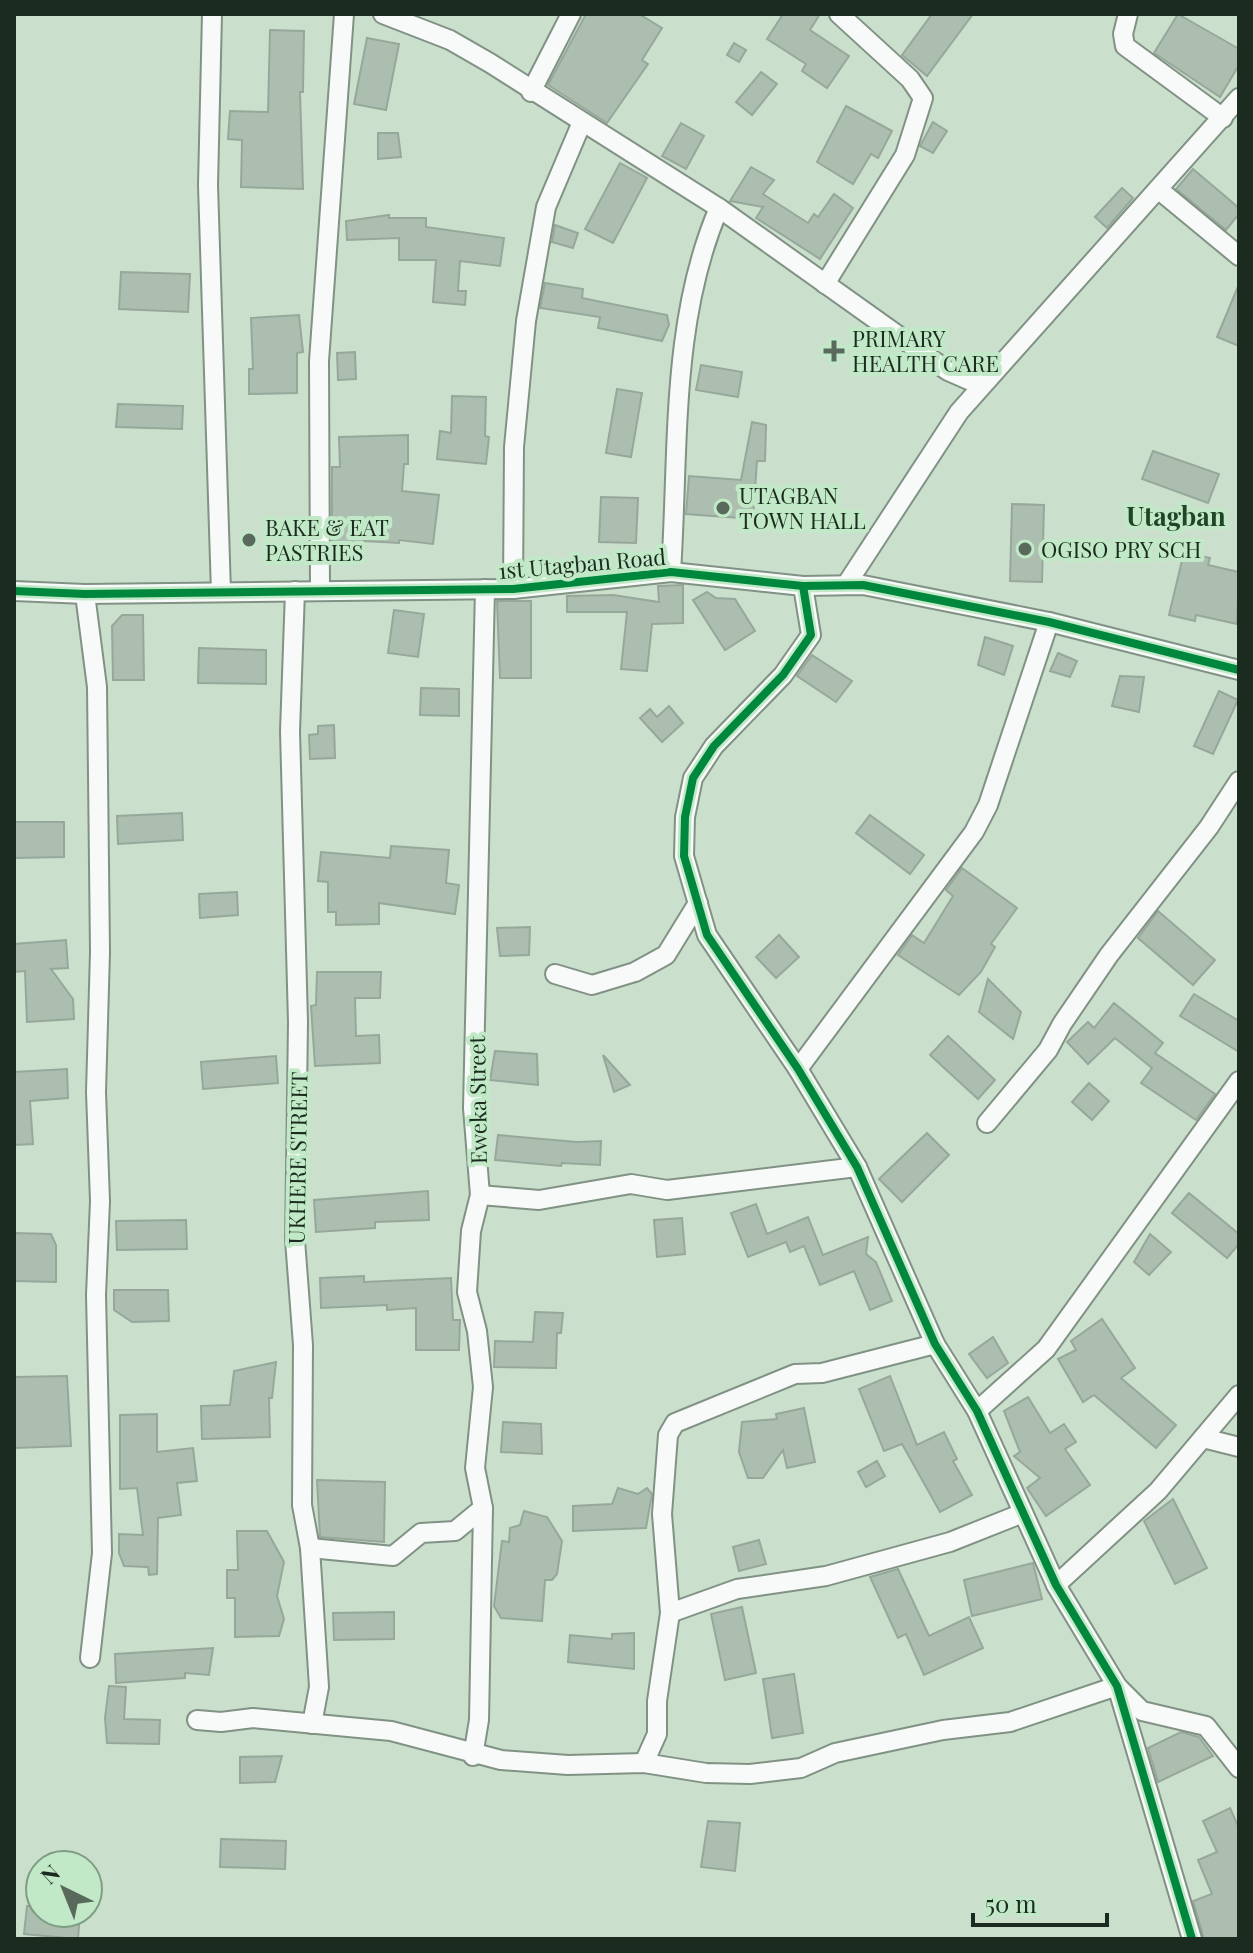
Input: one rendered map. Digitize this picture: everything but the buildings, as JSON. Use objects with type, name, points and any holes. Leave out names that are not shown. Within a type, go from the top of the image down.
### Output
[{"type":"street","points":[[212,14],[208,185],[221,592]]},
{"type":"street","points":[[320,591],[319,361],[344,14]]},
{"type":"street","points":[[383,14],[450,40],[582,122],[719,208],[948,371],[980,385]]},
{"type":"street","points":[[531,92],[571,14]]},
{"type":"street","points":[[825,284],[905,155],[923,98],[910,79],[839,14]]},
{"type":"street","points":[[1128,14],[1123,34],[1125,46],[1223,118]]},
{"type":"street","points":[[846,585],[959,412],[980,385],[1239,98]]},
{"type":"street","points":[[513,589],[514,447],[526,321],[546,207],[582,122]]},
{"type":"street","points":[[1158,189],[1239,256]]},
{"type":"street","points":[[671,572],[685,327],[705,241],[719,208]]},
{"type":"street","points":[[948,371],[959,412]]},
{"type":"street","name":"1st Utagban Road","points":[[14,591],[85,594],[513,589],[671,572],[803,586],[863,585],[1049,622],[1239,670]]},
{"type":"street","points":[[803,586],[811,635],[783,675],[714,746],[693,778],[685,817],[684,856],[707,935],[798,1069],[857,1167],[935,1344],[977,1411],[1056,1585],[1117,1686],[1142,1711],[1206,1726],[1239,1768]]},
{"type":"street","name":"Eweka Street","points":[[473,1756],[479,1720],[483,1508],[475,1468],[483,1387],[477,1331],[467,1292],[471,1231],[480,1195],[473,1108],[485,589]]},
{"type":"street","name":"UKHERE STREET","points":[[295,591],[290,731],[298,1022],[295,1240],[303,1345],[302,1505],[310,1548],[319,1687],[312,1724]]},
{"type":"street","points":[[85,594],[97,687],[100,952],[96,1092],[100,1201],[96,1327],[102,1553],[90,1658]]},
{"type":"street","points":[[798,1069],[974,832],[988,805],[1049,622]]},
{"type":"street","points":[[987,1123],[1048,1050],[1109,955],[1209,827],[1239,781]]},
{"type":"street","points":[[555,974],[592,985],[635,972],[666,955],[698,903]]},
{"type":"street","points":[[977,1411],[1046,1349],[1239,1081]]},
{"type":"street","points":[[480,1195],[539,1200],[631,1184],[667,1190],[857,1167]]},
{"type":"street","points":[[644,1763],[657,1734],[657,1701],[670,1613],[662,1514],[668,1435],[675,1423],[795,1374],[822,1373],[935,1344]]},
{"type":"street","points":[[1056,1585],[1158,1491],[1239,1395]]},
{"type":"street","points":[[1203,1438],[1239,1447]]},
{"type":"street","points":[[310,1548],[393,1556],[421,1533],[455,1531],[483,1508]]},
{"type":"street","points":[[670,1613],[737,1589],[826,1576],[950,1542],[1023,1513]]},
{"type":"street","points":[[197,1720],[221,1722],[253,1718],[391,1731],[427,1738],[473,1756],[568,1765],[644,1763],[706,1773],[750,1774],[801,1768],[835,1753],[943,1730],[1010,1722],[1117,1686]]},
{"type":"street","points":[[1117,1686],[1192,1939]]},
{"type":"cycle path","points":[[14,591],[85,594],[513,589],[671,572],[803,586],[863,585],[1049,622],[1239,670]]},
{"type":"cycle path","points":[[803,586],[811,635],[783,675],[714,746],[693,778],[685,817],[684,856],[707,935],[798,1069],[857,1167],[935,1344],[977,1411],[1056,1585],[1117,1686],[1192,1939]]},
{"type":"place","name":"PRIMARY HEALTH CARE","points":[[834,351]]},
{"type":"place","name":"UTAGBAN TOWN HALL","points":[[723,508]]},
{"type":"place","name":"BAKE & EAT PASTRIES","points":[[249,540]]},
{"type":"place","name":"OGISO PRY SCH","points":[[1025,549]]},
{"type":"district","name":"Utagban","points":[[1176,515]]}]
